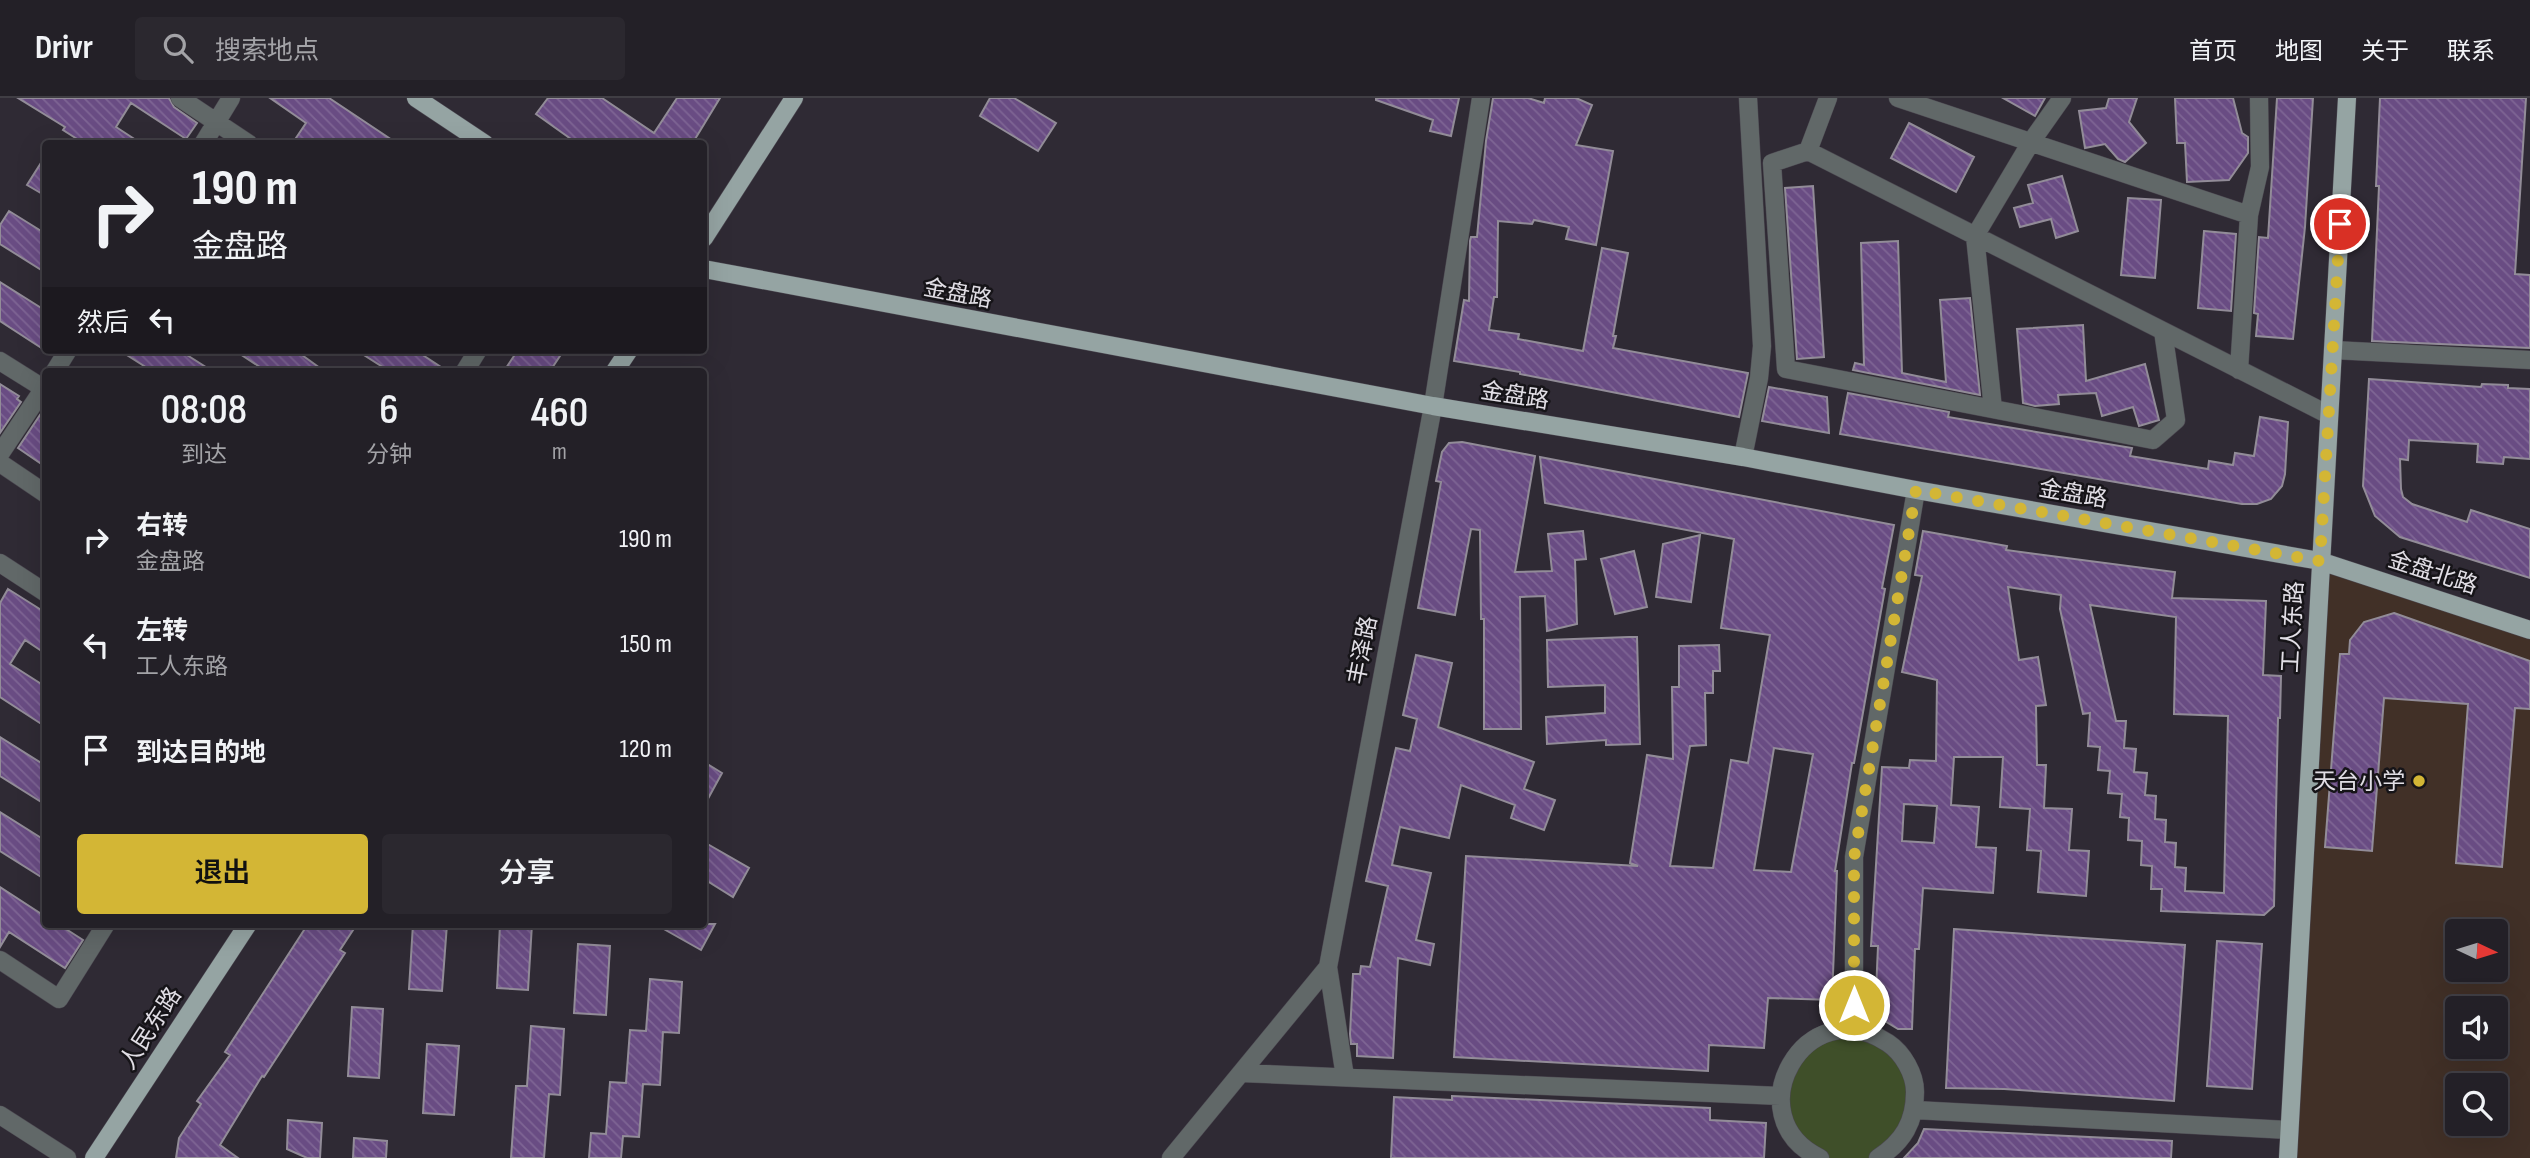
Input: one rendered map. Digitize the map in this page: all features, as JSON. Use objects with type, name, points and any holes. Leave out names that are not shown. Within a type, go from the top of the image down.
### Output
[{"type":"main road","points":[[416,98],[479,140]]},
{"type":"main road","points":[[707,233],[794,98]]},
{"type":"main road","name":"工人东路","points":[[2288,1158],[2347,98]]},
{"type":"main road","name":"金盘路","points":[[707,270],[1433,407],[1743,457],[2320,561]]},
{"type":"main road","name":"金盘北路","points":[[2320,561],[2530,630]]},
{"type":"main road","name":"人民东路","points":[[94,1158],[244,928]]},
{"type":"street","points":[[180,98],[243,140]]},
{"type":"street","points":[[206,140],[232,98]]},
{"type":"street","name":"丰泽路","points":[[1171,1158],[1328,967],[1433,407],[1480,98]]},
{"type":"street","points":[[1743,457],[1759,378],[1762,346],[1748,98]]},
{"type":"street","points":[[1808,151],[1828,98]]},
{"type":"street","points":[[1898,98],[2249,215]]},
{"type":"street","points":[[1993,409],[1975,236],[2031,142],[2062,98]]},
{"type":"street","points":[[2239,370],[2249,215],[2260,167],[2259,98]]},
{"type":"street","points":[[2163,331],[2176,421],[2153,440],[1786,369],[1772,163],[1808,151],[2329,415]]},
{"type":"street","points":[[2333,350],[2530,360]]},
{"type":"street","points":[[0,360],[42,387]]},
{"type":"street","points":[[0,454],[42,391]]},
{"type":"street","points":[[0,463],[42,491]]},
{"type":"street","points":[[1854,1029],[1854,858],[1916,490]]},
{"type":"street","points":[[0,563],[42,590]]},
{"type":"street","points":[[0,960],[60,999],[104,928]]},
{"type":"street","points":[[1328,967],[1345,1077]]},
{"type":"street","points":[[1820,1158],[1810,1153],[1794,1138],[1784,1118],[1781,1096],[1784,1074],[1795,1055],[1812,1040],[1832,1031],[1854,1029],[1876,1035],[1895,1048],[1908,1066],[1915,1087],[1915,1110],[1907,1131],[1893,1148],[1878,1158]]},
{"type":"street","points":[[1241,1073],[1781,1096]]},
{"type":"street","points":[[1915,1110],[2290,1130]]},
{"type":"street","points":[[0,1115],[67,1158]]},
{"type":"shaded area","name":"天台小学","points":[[2320,561],[2530,630],[2530,1158],[2288,1158]]},
{"type":"green space","points":[[1832,1031],[1895,1048],[1915,1110],[1878,1158],[1820,1158],[1794,1138],[1784,1074]]},
{"type":"building","points":[[18,98],[169,98],[174,107],[197,123],[186,139],[131,103],[116,127],[136,140],[79,140],[63,130],[65,127]]},
{"type":"building","points":[[270,98],[329,98],[392,140],[295,140],[306,123]]},
{"type":"building","points":[[548,98],[602,98],[654,133],[677,98],[720,98],[694,140],[572,140],[536,114]]},
{"type":"building","points":[[990,98],[1014,98],[1056,123],[1038,151],[980,116]]},
{"type":"building","points":[[1376,98],[1459,98],[1451,136],[1430,131],[1433,120]]},
{"type":"building","points":[[1493,98],[1528,98],[1544,103],[1545,98],[1576,98],[1592,105],[1576,145],[1613,151],[1596,245],[1566,239],[1569,227],[1534,220],[1532,224],[1498,221],[1497,297],[1494,297],[1489,330],[1519,334],[1518,339],[1583,351],[1602,248],[1628,253],[1613,348],[1748,373],[1739,417],[1454,361],[1464,300],[1469,301],[1470,241],[1471,237],[1477,237]]},
{"type":"building","points":[[2003,98],[2045,98],[2035,116]]},
{"type":"building","points":[[2109,98],[2137,98],[2129,122],[2146,143],[2125,162],[2118,159],[2105,144],[2085,148],[2079,111],[2106,108]]},
{"type":"building","points":[[2175,98],[2233,98],[2242,133],[2248,137],[2248,153],[2229,180],[2187,182],[2185,143],[2177,143]]},
{"type":"building","points":[[2277,98],[2313,98],[2305,227],[2293,339],[2256,336],[2258,314],[2254,313],[2259,237],[2268,238]]},
{"type":"building","points":[[2380,98],[2526,98],[2515,274],[2530,275],[2530,348],[2372,341]]},
{"type":"building","points":[[1909,123],[1974,157],[1956,192],[1891,158]]},
{"type":"building","points":[[42,161],[42,194],[27,185]]},
{"type":"building","points":[[2062,176],[2078,231],[2056,238],[2051,219],[2020,227],[2014,208],[2033,203],[2028,185]]},
{"type":"building","points":[[1813,186],[1824,357],[1797,359],[1785,188]]},
{"type":"building","points":[[2128,198],[2161,200],[2155,278],[2121,275]]},
{"type":"building","points":[[9,211],[42,232],[42,270],[0,244],[0,225]]},
{"type":"building","points":[[2204,231],[2236,234],[2231,311],[2198,308]]},
{"type":"building","points":[[1898,241],[1902,373],[1946,382],[1940,300],[1970,298],[1980,395],[1853,370],[1855,363],[1864,365],[1861,243]]},
{"type":"building","points":[[0,282],[42,308],[42,348],[0,321]]},
{"type":"building","points":[[2083,325],[2086,381],[2145,364],[2159,420],[2139,426],[2133,407],[2102,416],[2096,393],[2058,395],[2059,404],[2035,406],[2023,403],[2017,329]]},
{"type":"building","points":[[125,354],[185,354],[207,368],[147,368]]},
{"type":"building","points":[[240,354],[301,354],[320,368],[261,368]]},
{"type":"building","points":[[362,354],[421,354],[442,368],[384,368]]},
{"type":"building","points":[[515,354],[561,354],[552,368],[506,368]]},
{"type":"building","points":[[2369,379],[2481,387],[2482,384],[2508,385],[2508,388],[2530,389],[2530,459],[2504,457],[2503,464],[2477,462],[2478,444],[2409,440],[2408,460],[2400,459],[2403,497],[2412,504],[2467,522],[2471,510],[2530,529],[2530,578],[2400,537],[2375,516],[2363,486]]},
{"type":"building","points":[[0,384],[19,396],[17,399],[21,402],[0,433]]},
{"type":"building","points":[[1769,387],[1827,397],[1829,433],[1762,421]]},
{"type":"building","points":[[1848,393],[1949,412],[1948,417],[2132,448],[2130,456],[2208,469],[2209,461],[2233,465],[2235,453],[2254,456],[2260,417],[2288,422],[2285,474],[2282,486],[2271,499],[2257,504],[2242,504],[1840,434]]},
{"type":"building","points":[[40,415],[42,416],[42,464],[18,448]]},
{"type":"building","points":[[1462,442],[1535,456],[1515,572],[1552,571],[1548,534],[1583,531],[1586,559],[1575,560],[1577,624],[1547,631],[1545,596],[1520,597],[1521,729],[1484,729],[1484,619],[1481,619],[1480,530],[1471,529],[1455,615],[1418,608],[1441,482],[1436,481],[1442,452],[1449,443]]},
{"type":"building","points":[[1540,457],[1894,525],[1835,871],[1832,1000],[1768,998],[1764,1048],[1709,1045],[1708,1071],[1454,1057],[1466,856],[1638,866],[1630,863],[1647,755],[1673,759],[1672,687],[1679,687],[1679,646],[1719,645],[1720,671],[1713,671],[1713,693],[1705,693],[1706,745],[1690,746],[1670,866],[1713,868],[1731,760],[1748,763],[1770,635],[1721,628],[1734,539],[1545,503]],"holes":[[[1774,748],[1813,754],[1791,872],[1754,870]]]},
{"type":"building","points":[[1923,531],[2007,546],[2006,550],[2175,572],[2172,598],[2266,601],[2263,675],[2281,676],[2274,906],[2264,915],[2161,911],[2162,889],[2151,889],[2152,866],[2141,865],[2142,841],[2128,840],[2129,818],[2120,817],[2122,794],[2108,793],[2110,771],[2098,770],[2100,747],[2088,746],[2090,713],[2083,714],[2060,609],[2061,595],[2008,587],[2019,660],[2038,657],[2046,705],[2036,706],[2037,765],[2046,765],[2044,808],[2072,809],[2069,850],[2089,851],[2086,896],[2038,892],[2041,851],[2027,850],[2030,809],[2000,807],[2003,757],[1954,757],[1951,805],[1979,807],[1976,847],[1996,848],[1993,893],[1923,888],[1919,949],[1915,949],[1912,1029],[1898,1029],[1875,1015],[1878,946],[1871,946],[1882,767],[1909,768],[1910,760],[1936,761],[1937,680],[1902,672],[1922,576],[1915,575]],"holes":[[[2090,605],[2176,617],[2174,714],[2228,716],[2224,893],[2185,891],[2186,868],[2175,867],[2176,843],[2165,842],[2166,820],[2155,819],[2156,796],[2145,795],[2147,773],[2134,772],[2136,749],[2124,748],[2126,721],[2116,721]],[[1904,804],[1937,806],[1934,843],[1902,841]]]},
{"type":"building","points":[[1700,535],[1691,602],[1656,597],[1663,544]]},
{"type":"building","points":[[1634,551],[1647,607],[1615,614],[1601,559]]},
{"type":"building","points":[[8,589],[42,610],[42,651],[25,640],[10,664],[42,684],[42,724],[0,697],[0,603]]},
{"type":"building","points":[[2394,613],[2530,661],[2530,709],[2515,708],[2502,867],[2456,863],[2468,704],[2384,698],[2372,851],[2325,847],[2340,654],[2349,654],[2350,640],[2364,622]]},
{"type":"building","points":[[1637,637],[1640,744],[1606,745],[1606,740],[1547,744],[1546,717],[1605,713],[1605,685],[1548,687],[1547,640]]},
{"type":"building","points":[[1416,655],[1452,663],[1438,727],[1534,762],[1524,789],[1555,800],[1544,830],[1511,818],[1515,805],[1461,785],[1449,838],[1400,827],[1392,865],[1431,873],[1416,940],[1434,944],[1430,965],[1398,958],[1393,1058],[1357,1056],[1357,1044],[1351,1044],[1350,1034],[1353,974],[1360,974],[1361,966],[1370,967],[1388,886],[1366,881],[1396,748],[1410,751],[1417,719],[1403,715]]},
{"type":"building","points":[[0,737],[42,763],[42,802],[0,776]]},
{"type":"building","points":[[707,764],[722,773],[707,800]]},
{"type":"building","points":[[0,812],[42,838],[42,877],[0,851]]},
{"type":"building","points":[[707,844],[749,868],[733,897],[707,881]]},
{"type":"building","points":[[0,887],[42,914],[42,928],[64,928],[83,940],[65,968],[9,932],[0,947]]},
{"type":"building","points":[[707,924],[715,924],[701,950],[662,928],[707,928]]},
{"type":"building","points":[[305,928],[354,928],[340,950],[345,953],[264,1077],[262,1076],[220,1145],[238,1158],[176,1158],[179,1138],[201,1104],[197,1101],[230,1055],[225,1052]]},
{"type":"building","points":[[413,928],[447,928],[442,991],[409,989]]},
{"type":"building","points":[[500,928],[532,928],[528,990],[497,988]]},
{"type":"building","points":[[1954,929],[2185,945],[2174,1101],[2004,1089],[1946,1088]]},
{"type":"building","points":[[2217,941],[2262,944],[2252,1089],[2207,1086]]},
{"type":"building","points":[[578,944],[610,946],[606,1015],[574,1013]]},
{"type":"building","points":[[650,979],[682,982],[679,1033],[663,1032],[660,1085],[643,1084],[639,1137],[623,1136],[621,1158],[589,1158],[591,1133],[606,1134],[610,1082],[626,1083],[630,1030],[646,1031]]},
{"type":"building","points":[[352,1007],[383,1009],[379,1078],[348,1076]]},
{"type":"building","points":[[531,1026],[564,1029],[560,1095],[549,1094],[544,1158],[511,1158],[516,1086],[527,1086]]},
{"type":"building","points":[[427,1044],[459,1046],[454,1115],[423,1113]]},
{"type":"building","points":[[1452,1096],[1710,1108],[1710,1120],[1766,1123],[1764,1158],[1391,1158],[1394,1097],[1452,1100]]},
{"type":"building","points":[[288,1120],[322,1123],[320,1158],[307,1158],[287,1149]]},
{"type":"building","points":[[1924,1129],[2172,1141],[2171,1158],[1904,1158],[1918,1143]]},
{"type":"building","points":[[354,1138],[387,1141],[386,1158],[353,1158]]},
{"type":"place","name":"天台小学","points":[[2419,781]]},
{"type":"route","points":[[1854,1005],[1854,858],[1916,490],[2320,561],[2340,224]]}]
